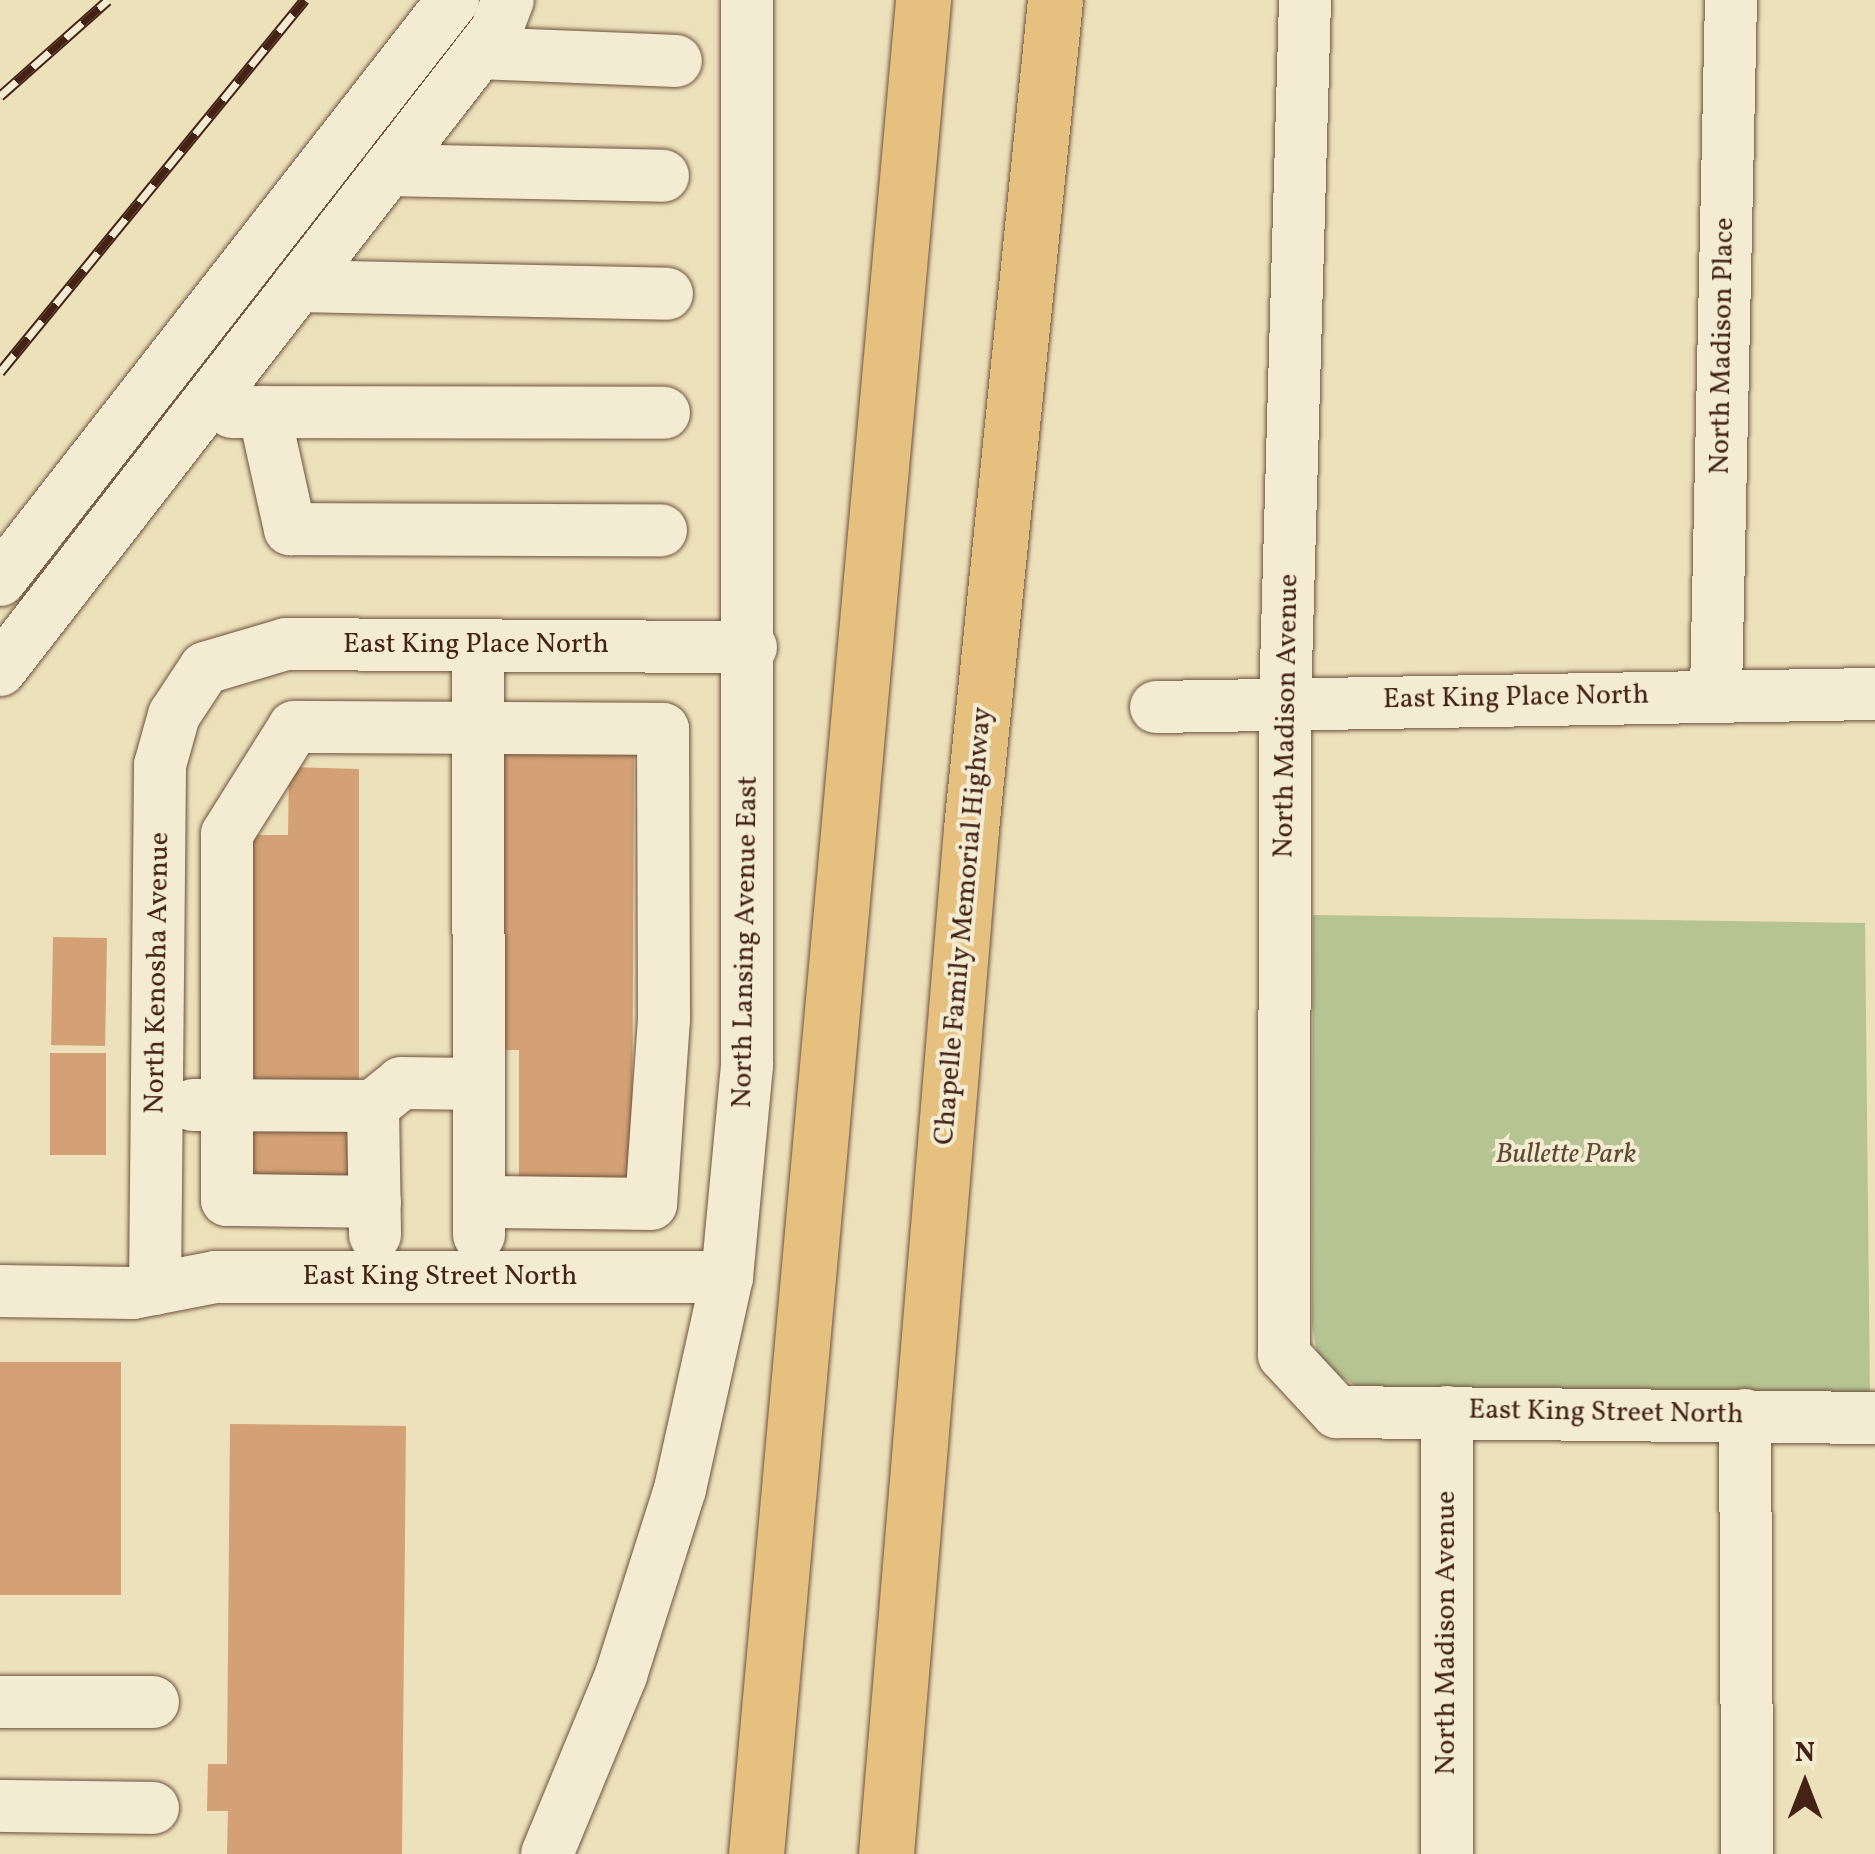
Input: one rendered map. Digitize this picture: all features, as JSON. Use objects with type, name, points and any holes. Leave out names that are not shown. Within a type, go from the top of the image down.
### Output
[{"type":"highway","points":[[756,1854],[923,0]]},
{"type":"highway","name":"Chapelle Family Memorial Highway","points":[[886,1854],[971,829],[1055,0]]},
{"type":"street","points":[[0,580],[453,0]]},
{"type":"street","points":[[0,670],[479,53],[508,0]]},
{"type":"street","name":"North Lansing Avenue East","points":[[547,1854],[621,1675],[674,1508],[727,1277],[747,1066],[751,647],[747,0]]},
{"type":"street","name":"North Madison Avenue","points":[[1306,0],[1285,704],[1284,1355],[1337,1412]]},
{"type":"street","name":"North Madison Place","points":[[1716,692],[1730,0]]},
{"type":"street","points":[[479,53],[676,61]]},
{"type":"street","points":[[388,170],[662,176]]},
{"type":"street","points":[[298,286],[667,294]]},
{"type":"street","points":[[200,412],[664,413]]},
{"type":"street","points":[[264,412],[290,529],[661,530]]},
{"type":"street","name":"East King Place North","points":[[206,668],[286,644],[751,647]]},
{"type":"street","points":[[478,645],[478,1277]]},
{"type":"street","name":"North Kenosha Avenue","points":[[155,1289],[160,766],[174,715],[206,668]]},
{"type":"street","name":"East King Place North","points":[[1156,707],[1716,692],[1875,694]]},
{"type":"street","points":[[374,1202],[226,1200],[226,834],[294,726],[663,729],[664,1018],[652,1204],[480,1202]]},
{"type":"street","points":[[157,1106],[372,1106],[400,1083],[480,1084]]},
{"type":"street","points":[[372,1106],[376,1277]]},
{"type":"street","name":"East King Street North","points":[[0,1291],[155,1289],[216,1277],[727,1277]]},
{"type":"street","name":"East King Street North","points":[[1337,1412],[1875,1418]]},
{"type":"street","name":"North Madison Avenue","points":[[1447,1412],[1447,1854]]},
{"type":"street","points":[[1745,1414],[1747,1854]]},
{"type":"street","points":[[0,1702],[153,1702]]},
{"type":"street","points":[[0,1806],[153,1808]]},
{"type":"green space","name":"Bullette Park","points":[[1313,915],[1865,923],[1870,1397],[1360,1388],[1339,1376],[1317,1353],[1312,1324]]},
{"type":"building","points":[[496,744],[634,746],[632,1186],[519,1186],[519,1050],[494,1050]]},
{"type":"building","points":[[289,767],[359,769],[359,1082],[250,1082],[251,835],[288,835]]},
{"type":"building","points":[[53,937],[107,938],[105,1046],[51,1045]]},
{"type":"building","points":[[50,1053],[106,1053],[106,1155],[50,1155]]},
{"type":"building","points":[[247,1123],[352,1125],[351,1185],[246,1183]]},
{"type":"building","points":[[0,1362],[121,1362],[121,1595],[0,1595]]},
{"type":"building","points":[[230,1424],[406,1426],[402,1854],[227,1854],[228,1811],[207,1811],[208,1764],[227,1764]]},
{"type":"railway","points":[[0,96],[108,0]]},
{"type":"railway","points":[[0,372],[305,0]]}]
